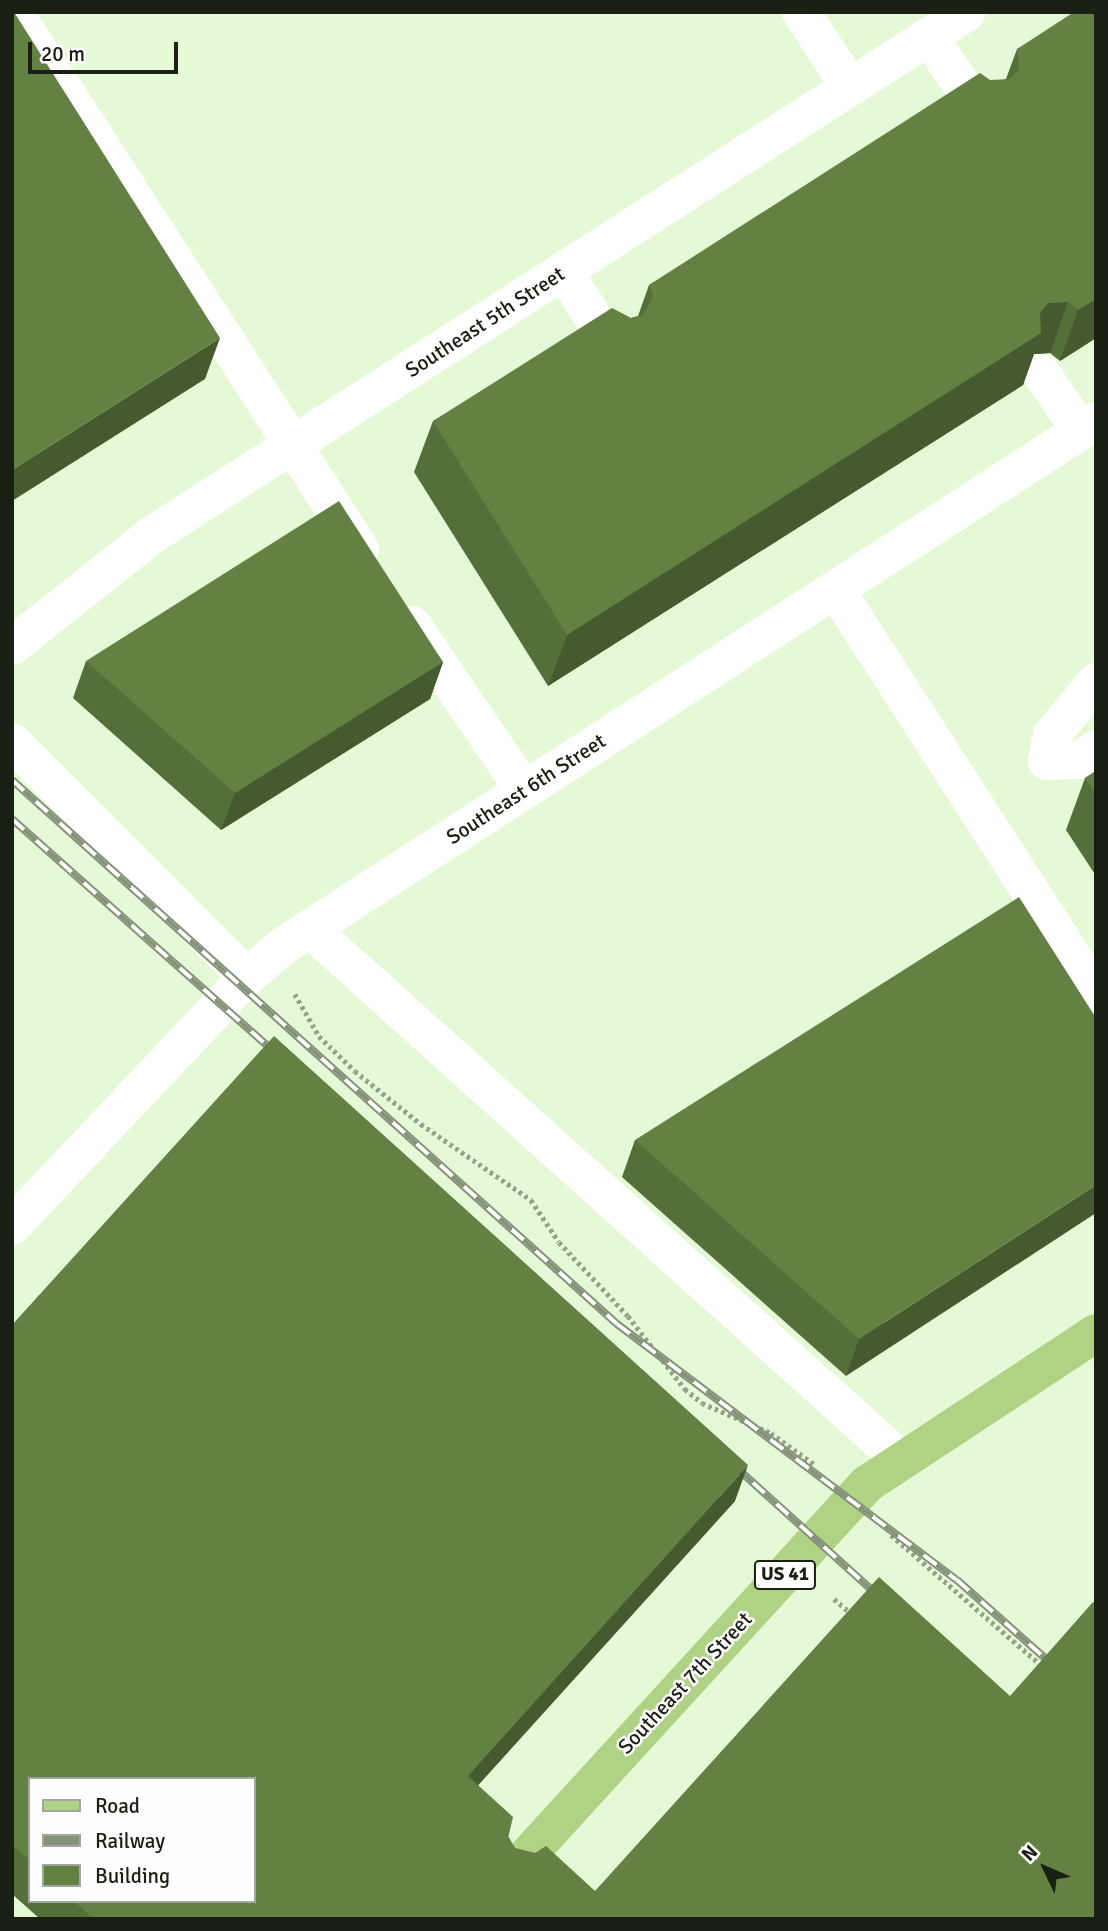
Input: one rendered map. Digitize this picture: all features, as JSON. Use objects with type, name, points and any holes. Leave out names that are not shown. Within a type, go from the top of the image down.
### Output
[{"type":"main road","name":"Southeast 7th Street","points":[[516,1868],[867,1484],[900,1459],[1096,1333]]},
{"type":"street","points":[[14,12],[291,447],[524,790]]},
{"type":"street","points":[[801,12],[850,87]]},
{"type":"street","name":"Southeast 5th Street","points":[[12,646],[152,535],[967,12]]},
{"type":"street","points":[[929,37],[980,112]]},
{"type":"street","points":[[564,271],[612,348]]},
{"type":"street","points":[[1041,373],[1088,426]]},
{"type":"street","name":"Southeast 6th Street","points":[[12,1226],[247,977],[310,929],[1088,426]]},
{"type":"street","points":[[836,590],[1096,993]]},
{"type":"street","points":[[1096,682],[1052,735],[1047,761],[1079,760],[1096,749]]},
{"type":"street","points":[[12,742],[247,977]]},
{"type":"street","points":[[310,929],[900,1459]]},
{"type":"path","points":[[294,990],[319,1036],[355,1071],[421,1124],[531,1199],[559,1241],[642,1332],[685,1388],[702,1403],[771,1433],[814,1464]]},
{"type":"path","points":[[891,1535],[1043,1666]]},
{"type":"path","points":[[834,1599],[855,1617]]},
{"type":"building","points":[[12,12],[220,338],[12,470]]},
{"type":"building","points":[[1074,12],[1096,12],[1096,299],[1078,310],[1068,302],[1048,303],[1040,313],[1041,333],[567,635],[433,421],[612,308],[631,318],[643,315],[653,296],[649,285],[980,73],[990,80],[1010,79],[1019,69],[1017,49]]},
{"type":"building","points":[[339,501],[443,662],[235,793],[86,661]]},
{"type":"building","points":[[1096,771],[1096,795],[1085,778]]},
{"type":"building","points":[[1019,897],[1096,1018],[1096,1185],[859,1339],[635,1140]]},
{"type":"building","points":[[274,1036],[748,1465],[468,1776],[513,1817],[508,1838],[515,1848],[535,1853],[546,1846],[595,1891],[879,1577],[1010,1696],[1093,1602],[1096,1605],[1096,1919],[93,1919],[76,1903],[256,1903],[256,1777],[28,1777],[28,1859],[12,1845],[12,1325]]},
{"type":"railway","points":[[12,780],[617,1324],[957,1580],[1054,1666]]},
{"type":"railway","points":[[12,819],[279,1056]]},
{"type":"railway","points":[[729,1461],[885,1602]]}]
